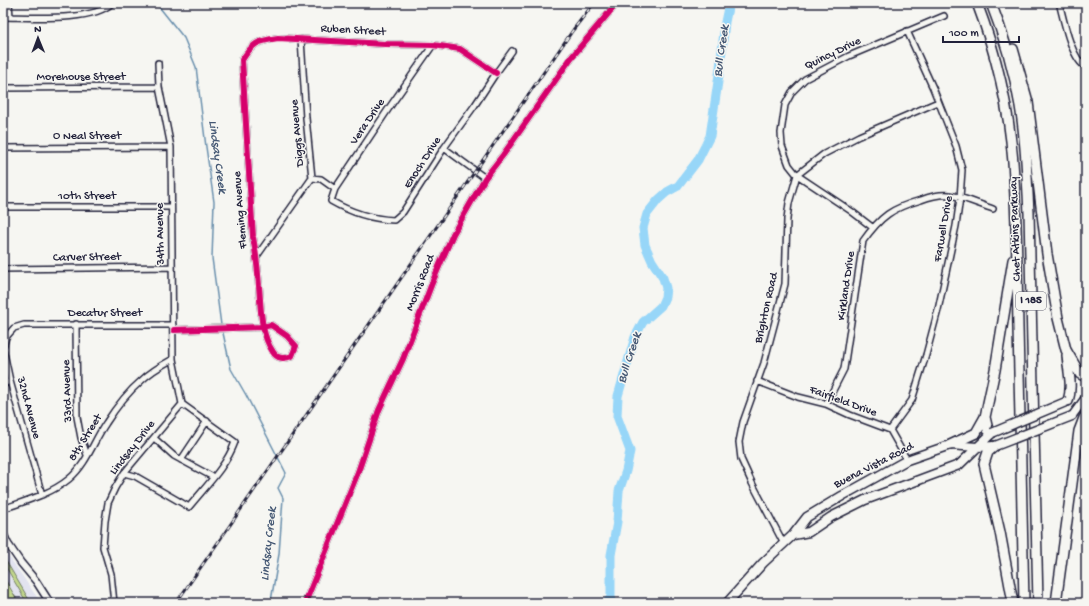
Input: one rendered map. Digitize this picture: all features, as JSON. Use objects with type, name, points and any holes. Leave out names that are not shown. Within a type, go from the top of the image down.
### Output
[{"type":"highway","name":"Chet Atkins Parkway","points":[[977,3],[991,44],[1008,116],[1013,162],[1016,234],[1024,603]]},
{"type":"highway","name":"Chet Atkins Parkway","points":[[991,3],[1012,64],[1020,106],[1025,150],[1029,212],[1038,603]]},
{"type":"highway","points":[[996,3],[1018,62],[1028,102],[1047,254],[1058,318],[1066,350],[1070,380],[1070,394],[1068,401]]},
{"type":"highway","points":[[950,445],[976,433],[985,417],[995,370],[1016,234]]},
{"type":"highway","points":[[1066,350],[1080,374],[1086,377]]},
{"type":"highway","points":[[1056,603],[1079,431],[1086,416]]},
{"type":"highway","points":[[985,417],[988,430],[992,433]]},
{"type":"highway","points":[[995,446],[988,452],[984,464],[1000,532],[1013,603]]},
{"type":"main road","name":"Buena Vista Road","points":[[727,603],[763,563],[793,535],[806,517],[842,496],[907,460],[950,445],[977,447],[995,446],[1072,416],[1083,404],[1086,397]]},
{"type":"main road","points":[[1068,401],[1083,404]]},
{"type":"main road","name":"Buena Vista Road","points":[[793,535],[809,532],[830,517],[865,500],[959,465],[992,433],[1068,401]]},
{"type":"street","points":[[10,3],[10,17]]},
{"type":"street","points":[[3,17],[82,16],[100,12],[112,3]]},
{"type":"street","name":"Morris Road","points":[[305,603],[358,472],[379,410],[403,360],[453,234],[485,178],[503,155],[571,58],[617,3]]},
{"type":"street","points":[[1060,6],[1077,60],[1086,67]]},
{"type":"street","name":"Quincy Drive","points":[[872,227],[797,175],[785,158],[782,146],[781,133],[785,105],[792,92],[805,79],[848,56],[944,16]]},
{"type":"street","name":"Farwell Drive","points":[[890,430],[912,400],[924,363],[938,310],[956,226],[962,170],[956,146],[907,31]]},
{"type":"street","name":"Ruben Street","points":[[244,90],[242,60],[250,48],[262,40],[278,38],[433,45],[460,49],[496,73]]},
{"type":"street","name":"Diggs Avenue","points":[[257,256],[312,178],[306,118],[301,39]]},
{"type":"street","name":"Vera Drive","points":[[335,189],[433,45]]},
{"type":"street","name":"Enoch Drive","points":[[335,189],[330,201],[360,215],[394,220],[403,212],[444,148],[512,51]]},
{"type":"street","name":"34th Avenue","points":[[158,64],[159,87],[171,147],[174,358],[182,404]]},
{"type":"street","name":"Morehouse Street","points":[[3,88],[159,87]]},
{"type":"street","name":"Fleming Avenue","points":[[244,90],[253,237],[257,256],[262,327]]},
{"type":"street","points":[[797,175],[824,154],[859,136],[938,102]]},
{"type":"street","name":"O Neal Street","points":[[3,148],[171,147]]},
{"type":"street","points":[[444,148],[485,178]]},
{"type":"street","name":"Brighton Road","points":[[784,544],[741,459],[739,442],[743,422],[764,363],[785,284],[787,219],[789,203],[797,175]]},
{"type":"street","points":[[312,178],[321,179],[335,189]]},
{"type":"street","name":"Kirkland Drive","points":[[826,404],[844,369],[863,241],[872,227],[896,208],[927,198],[947,195],[993,209]]},
{"type":"street","name":"10th Street","points":[[3,207],[171,207]]},
{"type":"street","name":"Carver Street","points":[[3,269],[172,267]]},
{"type":"street","name":"Decatur Street","points":[[37,324],[174,328],[262,327],[271,325],[287,336],[296,346],[292,356],[282,358],[276,356],[272,352],[262,327]]},
{"type":"street","name":"32nd Avenue","points":[[37,324],[24,325],[14,328],[6,337],[3,348],[10,381],[42,495]]},
{"type":"street","name":"33rd Avenue","points":[[76,324],[78,417],[81,438],[87,455]]},
{"type":"street","name":"8th Street","points":[[3,509],[42,495],[69,479],[83,464],[105,423],[140,381],[174,358]]},
{"type":"street","points":[[3,384],[10,381]]},
{"type":"street","name":"Fairfield Drive","points":[[757,381],[798,397],[826,404],[890,430]]},
{"type":"street","points":[[124,473],[135,476],[189,507],[214,478],[231,452],[235,442],[182,404]]},
{"type":"street","name":"Lindsay Drive","points":[[114,603],[111,574],[103,548],[108,503],[124,473],[182,404]]},
{"type":"street","points":[[181,460],[207,421]]},
{"type":"street","points":[[890,430],[907,460]]},
{"type":"street","points":[[154,438],[174,456],[214,478]]},
{"type":"street","points":[[3,533],[21,564],[36,581],[50,603]]},
{"type":"shaded area","points":[[3,546],[12,561],[41,603],[3,603]]},
{"type":"green space","points":[[3,556],[31,603],[27,603],[3,562]]},
{"type":"green space","points":[[3,576],[19,603],[3,603]]},
{"type":"waterway","name":"Lindsay Creek","points":[[156,3],[184,38],[196,67],[214,202],[212,258],[221,325]]},
{"type":"waterway","name":"Bull Creek","points":[[607,603],[611,597],[611,555],[617,522],[619,491],[626,471],[630,451],[617,416],[618,396],[635,337],[643,322],[661,306],[665,297],[666,288],[663,278],[652,261],[645,245],[643,228],[647,214],[658,200],[667,192],[678,186],[698,160],[710,136],[725,22],[729,3]]},
{"type":"waterway","name":"Lindsay Creek","points":[[223,333],[231,369],[286,473],[278,488],[283,498],[279,554],[271,601],[266,603]]},
{"type":"railway","points":[[176,603],[573,30],[594,3]]},
{"type":"cycle path","points":[[305,603],[358,472],[379,410],[403,359],[432,283],[453,234],[485,178],[503,155],[571,58],[617,3]]},
{"type":"cycle path","points":[[174,330],[262,327],[271,325],[287,336],[296,346],[292,356],[287,358],[277,356],[269,345],[263,329],[262,320],[257,268],[253,237],[242,60],[253,46],[265,40],[278,38],[433,45],[460,49],[496,73]]}]
